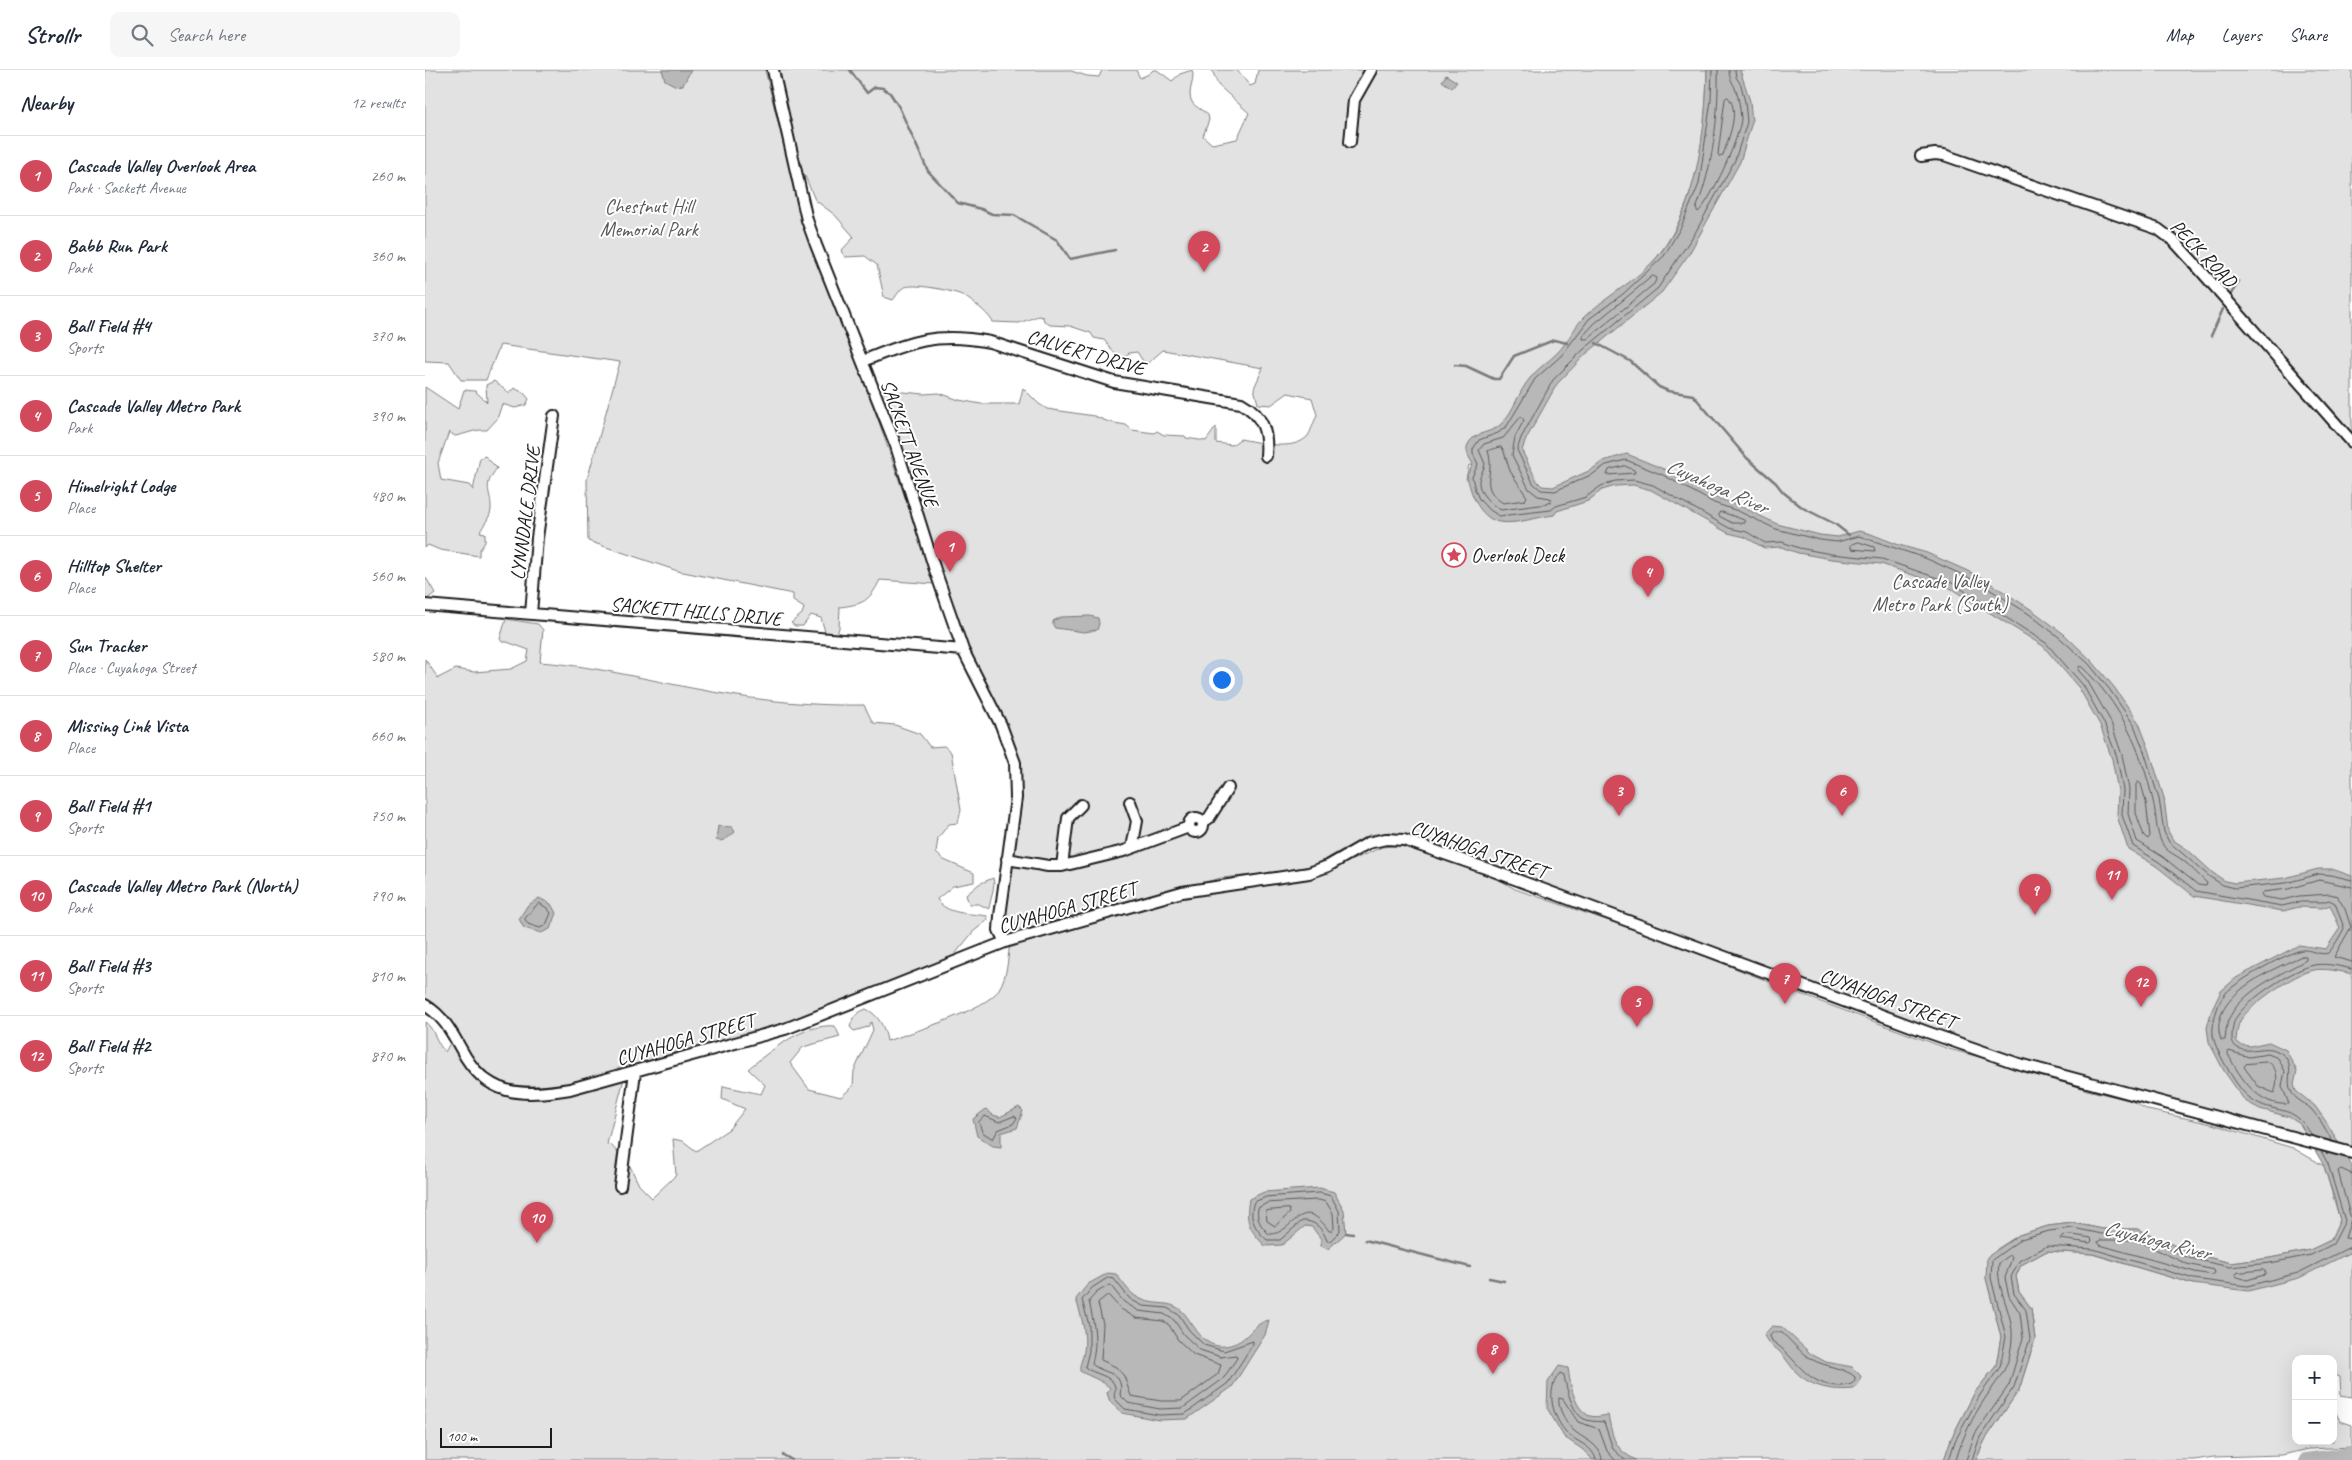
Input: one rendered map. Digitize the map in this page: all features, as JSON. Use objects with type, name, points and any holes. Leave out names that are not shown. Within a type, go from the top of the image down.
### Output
[{"type":"street","name":"SACKETT AVENUE","points":[[773,70],[807,220],[895,446],[963,650],[1001,725],[1015,763],[1016,798],[999,924],[999,930],[1005,942]]},
{"type":"street","points":[[1351,142],[1354,100],[1371,70]]},
{"type":"street","name":"PECK ROAD","points":[[1921,156],[1944,155],[2158,229],[2174,241],[2352,442]]},
{"type":"street","name":"CALVERT DRIVE","points":[[863,361],[906,344],[936,338],[970,338],[990,342],[1114,382],[1241,403],[1252,410],[1264,425],[1266,456]]},
{"type":"street","name":"LYNNDALE DRIVE","points":[[531,614],[537,538],[555,416]]},
{"type":"street","name":"SACKETT HILLS DRIVE","points":[[425,605],[963,650]]},
{"type":"street","points":[[1007,859],[1048,866],[1062,866],[1132,848],[1189,827],[1189,822],[1192,818],[1200,818],[1203,822],[1209,818],[1228,788]]},
{"type":"street","points":[[1130,802],[1137,821],[1132,848]]},
{"type":"street","points":[[1062,866],[1068,818],[1081,805]]},
{"type":"street","name":"CUYAHOGA STREET","points":[[425,1005],[445,1021],[466,1060],[477,1075],[503,1089],[528,1093],[551,1092],[635,1072],[810,1021],[1005,942],[1181,892],[1309,873],[1328,866],[1368,843],[1386,839],[1404,840],[2008,1060],[2352,1154]]},
{"type":"street","points":[[620,1186],[634,1094],[635,1072]]},
{"type":"green space","name":"Chestnut Hill Memorial Park","points":[[425,70],[765,70],[804,226],[870,396],[935,584],[880,580],[869,597],[864,601],[840,607],[837,634],[826,635],[821,618],[811,615],[803,626],[795,626],[791,623],[802,614],[804,608],[793,601],[793,594],[678,571],[588,541],[587,480],[620,362],[500,345],[486,380],[461,380],[449,362],[425,361]]},
{"type":"green space","name":"Cascade Valley Metro Park (South)","points":[[773,70],[1068,70],[1087,76],[1099,77],[1102,70],[1136,70],[1140,78],[1153,70],[1157,70],[1172,81],[1180,74],[1192,70],[1193,78],[1190,98],[1193,104],[1208,115],[1209,120],[1203,136],[1212,144],[1237,139],[1249,113],[1218,85],[1212,70],[1237,70],[1250,86],[1255,84],[1258,70],[1707,70],[1705,118],[1697,166],[1683,212],[1673,233],[1660,253],[1645,270],[1584,318],[1657,294],[1738,70],[2352,70],[2352,1153],[2045,1070],[1404,840],[1398,834],[1390,832],[1369,835],[1315,865],[1286,872],[1221,878],[1090,911],[1048,926],[1028,930],[1018,929],[1012,919],[999,924],[1016,769],[963,650],[872,389],[924,394],[939,393],[959,400],[981,404],[1019,404],[1023,388],[1039,404],[1047,409],[1094,416],[1109,422],[1126,425],[1132,430],[1154,433],[1157,431],[1164,435],[1185,436],[1186,438],[1206,441],[1216,427],[1216,443],[1232,445],[1240,439],[1275,445],[1300,442],[1307,437],[1317,415],[1312,398],[1288,393],[1271,405],[1258,404],[1254,388],[1263,368],[1163,350],[1148,363],[1143,361],[1137,352],[1129,353],[1122,359],[1115,354],[1104,340],[1094,338],[1091,333],[1070,326],[1050,325],[1044,321],[1043,317],[1038,316],[1019,323],[993,322],[983,311],[964,296],[943,290],[908,286],[902,289],[893,300],[884,297],[877,265],[865,256],[845,257],[841,251],[854,237],[835,215],[815,200],[805,176],[797,176]],"holes":[[[1469,465],[1535,479],[1466,479]]]},
{"type":"green space","points":[[494,381],[509,393],[514,388],[524,393],[529,399],[526,405],[515,408],[502,404],[497,419],[487,430],[455,436],[449,432],[438,463],[441,480],[469,485],[473,490],[480,458],[485,456],[497,468],[488,485],[491,510],[480,532],[485,533],[485,542],[479,551],[479,556],[440,550],[428,545],[425,548],[425,387],[458,409],[464,390],[475,391],[487,402],[486,385]]},
{"type":"green space","points":[[425,576],[435,593],[427,599],[425,599]]},
{"type":"green space","points":[[506,619],[538,624],[543,630],[540,662],[605,671],[751,698],[807,704],[864,705],[873,723],[895,725],[920,734],[930,747],[944,746],[951,752],[961,810],[958,823],[949,824],[938,838],[936,853],[944,860],[974,873],[974,882],[953,886],[937,899],[952,911],[987,916],[988,920],[974,931],[946,965],[807,1022],[625,1075],[607,1144],[611,1145],[630,1166],[639,1185],[652,1198],[676,1175],[673,1139],[683,1141],[696,1151],[729,1129],[745,1109],[722,1099],[723,1086],[761,1094],[765,1085],[748,1069],[777,1046],[800,1033],[823,1026],[835,1026],[840,1037],[803,1047],[790,1063],[809,1089],[841,1097],[853,1086],[854,1071],[873,1030],[871,1022],[868,1027],[854,1031],[850,1027],[857,1014],[866,1009],[878,1018],[885,1031],[887,1041],[965,1012],[992,997],[999,989],[1006,971],[1010,940],[1182,892],[1329,873],[1343,864],[1382,847],[1401,845],[1439,854],[1495,877],[1515,889],[1648,934],[1821,1002],[1949,1049],[2047,1075],[2087,1090],[2130,1100],[2148,1110],[2212,1124],[2293,1148],[2324,1166],[2340,1220],[2331,1240],[2310,1250],[2231,1263],[2191,1253],[2138,1229],[2103,1229],[2073,1223],[2048,1226],[2019,1235],[1997,1249],[1986,1278],[2001,1337],[1996,1366],[1975,1392],[1951,1439],[1944,1460],[425,1460],[425,1022],[431,1028],[445,1052],[454,1036],[425,1005],[425,659],[438,678],[456,669],[474,672],[511,669],[527,661],[529,650],[502,642],[500,639]]},
{"type":"green space","points":[[993,878],[989,909],[979,904],[969,904],[966,895],[979,884]]},
{"type":"green space","points":[[2352,1248],[2352,1397],[2341,1395],[2340,1377],[2337,1376],[2337,1355],[2292,1355],[2292,1445],[2337,1445],[2337,1415],[2340,1421],[2352,1425],[2352,1447],[2309,1449],[2282,1455],[2214,1457],[2194,1460],[1976,1460],[1985,1440],[2019,1390],[2035,1339],[2031,1308],[2019,1292],[2016,1276],[2021,1265],[2047,1251],[2092,1254],[2193,1284],[2349,1253]]},
{"type":"water","points":[[662,70],[691,70],[683,85],[676,86],[665,80]]},
{"type":"water","name":"Cuyahoga River","points":[[1707,70],[1740,70],[1750,101],[1752,122],[1740,162],[1689,254],[1662,292],[1586,354],[1557,384],[1525,441],[1522,451],[1537,481],[1542,486],[1553,487],[1591,470],[1603,461],[1627,454],[1666,470],[1716,498],[1740,506],[1777,524],[1820,535],[1838,537],[1859,531],[1871,534],[1927,553],[1979,576],[2032,610],[2064,634],[2092,661],[2114,687],[2139,723],[2149,749],[2164,798],[2168,831],[2173,840],[2187,849],[2213,873],[2225,881],[2235,883],[2285,878],[2318,869],[2332,869],[2352,876],[2352,974],[2318,969],[2285,983],[2255,1004],[2242,1018],[2238,1026],[2236,1041],[2241,1045],[2250,1046],[2269,1042],[2286,1050],[2297,1071],[2294,1085],[2296,1091],[2315,1106],[2352,1166],[2352,1248],[2349,1253],[2299,1278],[2248,1291],[2193,1284],[2093,1254],[2047,1251],[2021,1265],[2016,1276],[2019,1292],[2031,1308],[2035,1339],[2019,1390],[1985,1440],[1976,1460],[1944,1460],[1951,1439],[1975,1392],[1996,1366],[2001,1337],[1986,1278],[1987,1257],[2019,1235],[2048,1226],[2073,1223],[2103,1229],[2138,1229],[2191,1253],[2231,1263],[2310,1250],[2331,1240],[2340,1220],[2334,1197],[2324,1166],[2300,1124],[2289,1117],[2260,1109],[2245,1101],[2224,1071],[2209,1042],[2207,1028],[2211,1012],[2221,991],[2236,978],[2299,945],[2326,949],[2340,928],[2330,905],[2322,908],[2299,907],[2283,911],[2194,896],[2156,866],[2128,849],[2117,816],[2118,791],[2112,759],[2100,725],[2079,688],[2043,646],[1950,588],[1881,564],[1831,559],[1798,553],[1781,547],[1764,548],[1745,537],[1728,533],[1651,490],[1633,485],[1616,486],[1602,490],[1588,501],[1557,511],[1554,515],[1519,522],[1505,523],[1492,520],[1481,510],[1470,489],[1467,475],[1473,464],[1467,451],[1469,442],[1477,435],[1500,425],[1509,414],[1523,388],[1537,371],[1560,350],[1582,319],[1595,307],[1643,272],[1659,255],[1672,236],[1691,191],[1697,167],[1704,116]]},
{"type":"water","points":[[1446,75],[1457,82],[1452,88],[1442,81]]},
{"type":"water","points":[[1090,616],[1098,618],[1097,630],[1084,632],[1055,628],[1053,625],[1053,621],[1061,617]]},
{"type":"water","points":[[718,826],[732,827],[735,832],[724,840],[716,840]]},
{"type":"water","points":[[539,898],[551,904],[556,913],[550,929],[541,933],[524,928],[519,919],[527,906]]},
{"type":"water","points":[[1019,1107],[1023,1111],[1017,1128],[1001,1133],[1001,1147],[993,1146],[977,1136],[973,1119],[986,1109],[993,1115],[1000,1117]]},
{"type":"water","points":[[1320,1188],[1334,1192],[1344,1210],[1346,1233],[1328,1249],[1321,1246],[1321,1239],[1312,1227],[1305,1226],[1282,1245],[1265,1246],[1255,1235],[1248,1220],[1249,1199],[1264,1192]]},
{"type":"water","points":[[1108,1273],[1116,1274],[1135,1296],[1148,1302],[1173,1305],[1182,1311],[1204,1339],[1217,1346],[1225,1346],[1239,1341],[1257,1325],[1269,1320],[1265,1335],[1232,1387],[1187,1419],[1159,1420],[1122,1413],[1110,1402],[1107,1393],[1110,1388],[1107,1385],[1080,1371],[1085,1338],[1076,1299],[1088,1284]]},
{"type":"water","points":[[1772,1326],[1782,1327],[1811,1354],[1826,1362],[1852,1367],[1861,1376],[1859,1383],[1854,1389],[1831,1389],[1809,1382],[1794,1370],[1784,1356],[1770,1344],[1764,1335]]},
{"type":"water","points":[[1559,1366],[1568,1368],[1573,1392],[1581,1409],[1590,1416],[1608,1415],[1611,1430],[1619,1447],[1623,1452],[1636,1460],[1593,1460],[1582,1449],[1564,1437],[1547,1408],[1548,1382]]},
{"type":"waterway","points":[[850,70],[867,93],[875,87],[883,88],[890,93],[899,107],[928,171],[958,203],[992,214],[1014,215],[1057,240],[1070,259],[1115,250]]},
{"type":"waterway","points":[[2231,294],[2239,281]]},
{"type":"waterway","points":[[2211,336],[2223,309]]},
{"type":"waterway","points":[[1455,365],[1466,366],[1494,379],[1499,379],[1514,356],[1554,340],[1567,343]]},
{"type":"waterway","points":[[1596,343],[1630,361],[1659,387],[1668,391],[1693,395],[1747,458],[1776,483],[1783,492],[1803,508],[1835,524],[1849,535]]},
{"type":"waterway","points":[[1346,1233],[1353,1234]]},
{"type":"waterway","points":[[1365,1240],[1470,1267]]},
{"type":"waterway","points":[[1489,1278],[1504,1281]]},
{"type":"waterway","points":[[2306,1460],[2352,1454]]},
{"type":"waterway","points":[[783,1455],[792,1460]]},
{"type":"place","name":"Babb Run Park","points":[[1204,272]]},
{"type":"place","name":"Overlook Deck","points":[[1454,555]]},
{"type":"place","name":"Cascade Valley Overlook Area","points":[[950,572]]},
{"type":"place","name":"Cascade Valley Metro Park","points":[[1648,597]]},
{"type":"place","name":"Ball Field #4","points":[[1619,816]]},
{"type":"place","name":"Hilltop Shelter","points":[[1842,816]]},
{"type":"place","name":"Ball Field #3","points":[[2112,900]]},
{"type":"place","name":"Ball Field #1","points":[[2035,915]]},
{"type":"place","name":"Sun Tracker","points":[[1785,1004]]},
{"type":"place","name":"Ball Field #2","points":[[2141,1007]]},
{"type":"place","name":"Himelright Lodge","points":[[1637,1027]]},
{"type":"place","name":"Cascade Valley Metro Park (North)","points":[[537,1243]]},
{"type":"place","name":"Missing Link Vista","points":[[1493,1374]]}]
